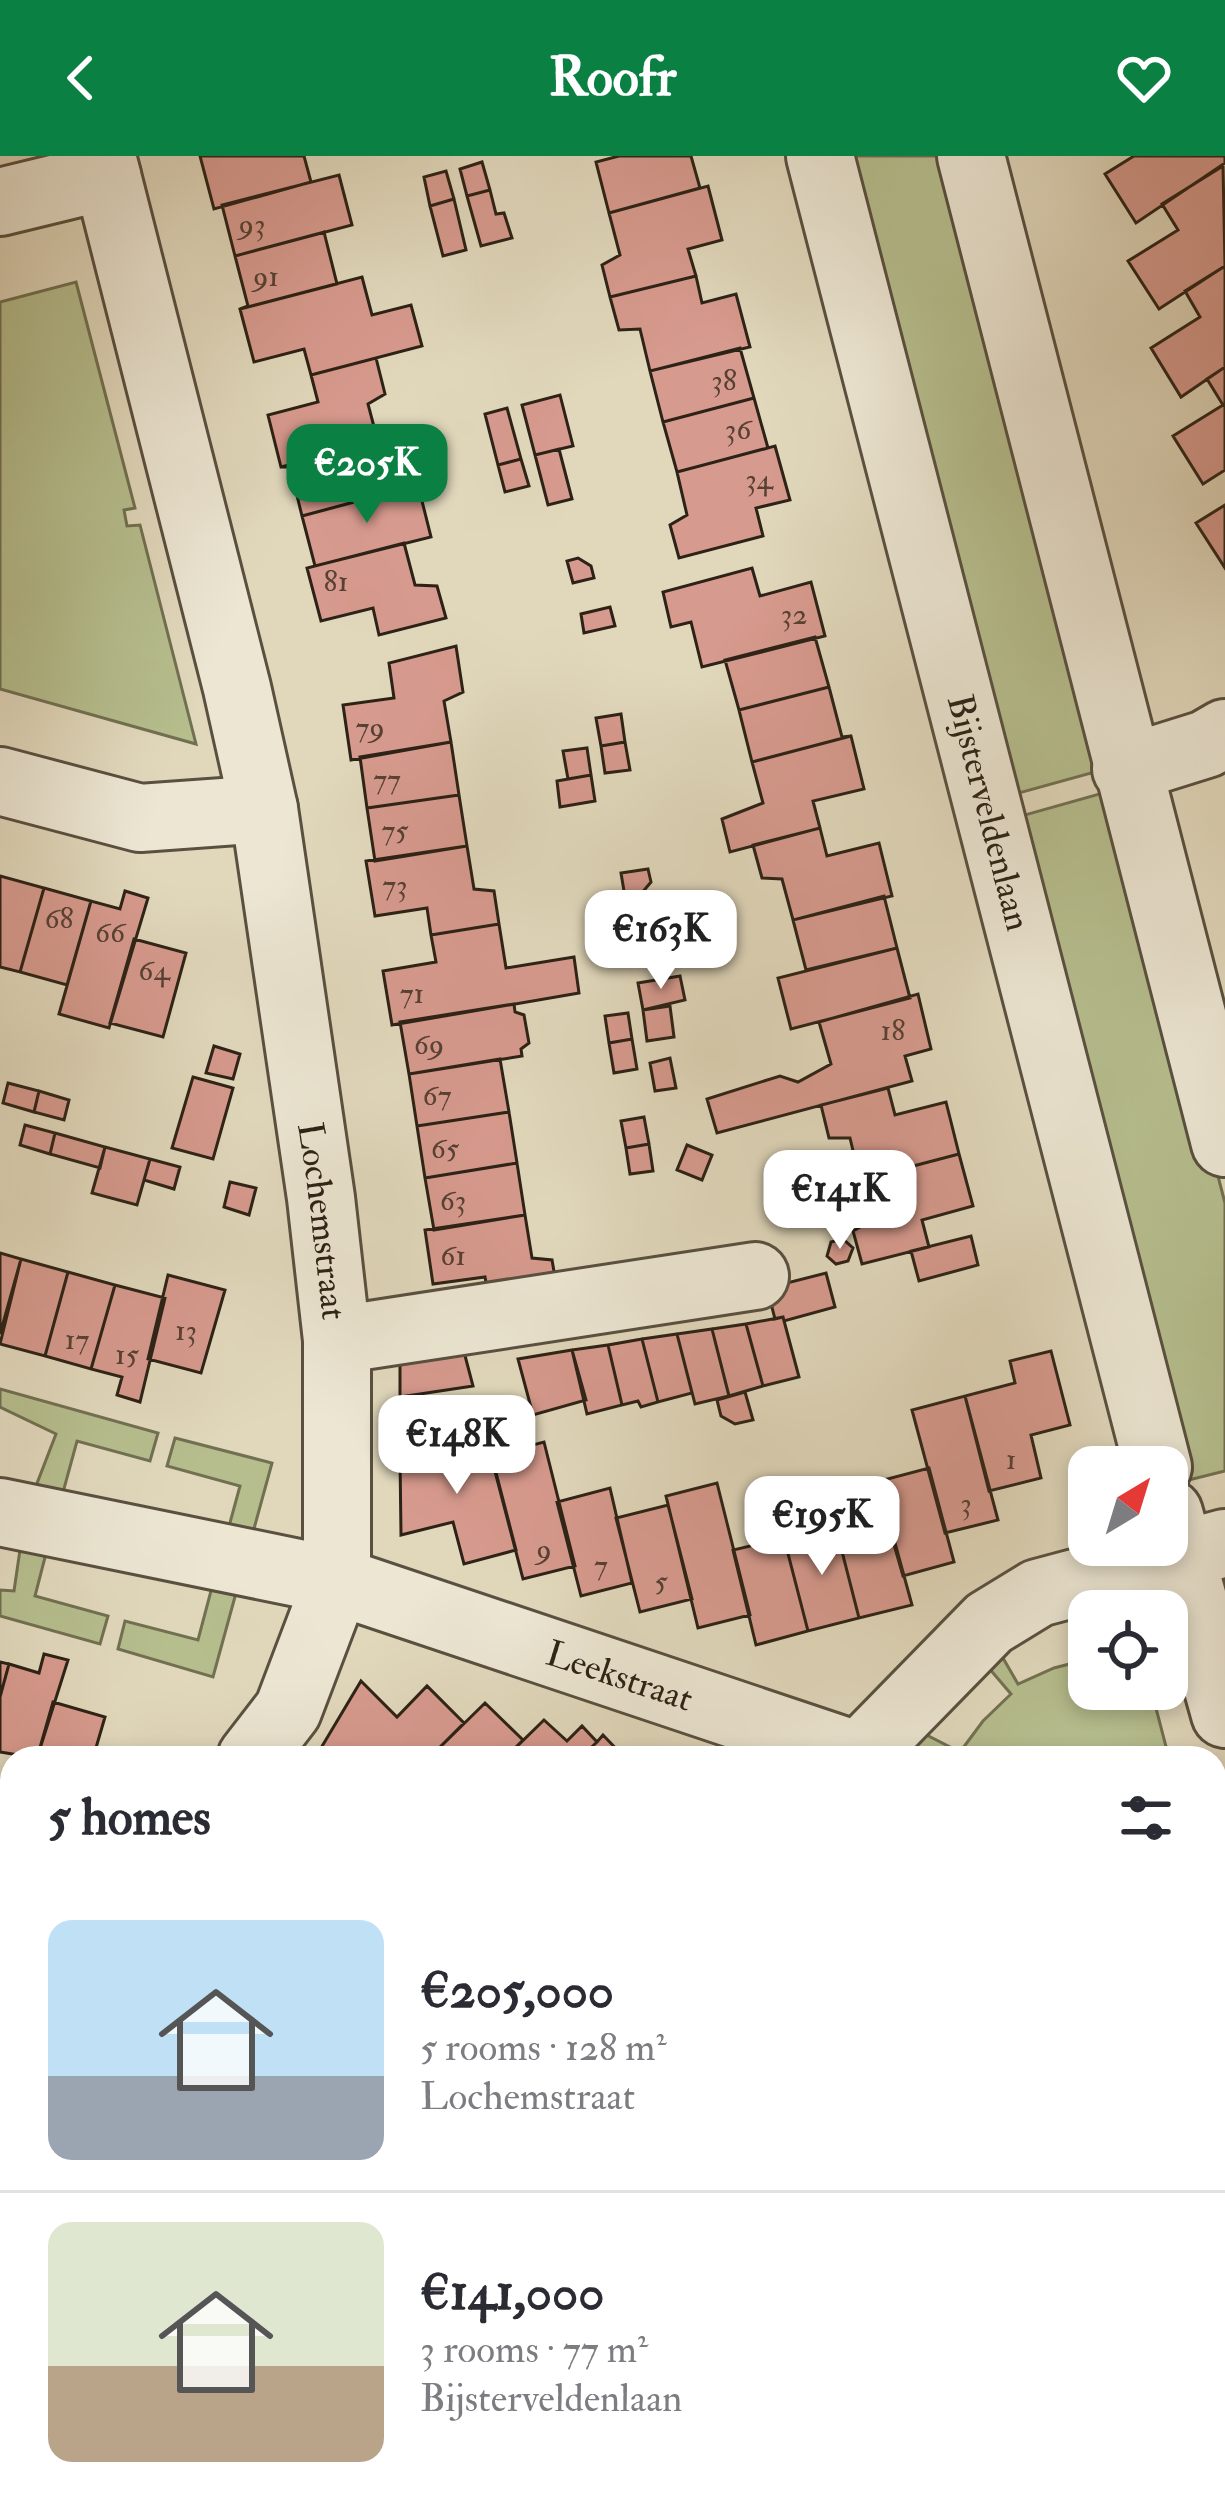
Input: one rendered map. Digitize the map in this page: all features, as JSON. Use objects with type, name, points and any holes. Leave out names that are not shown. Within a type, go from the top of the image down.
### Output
[{"type":"street","name":"Bijsterveldenlaan","points":[[820,156],[1153,1446]]},
{"type":"street","points":[[971,156],[1225,1142]]},
{"type":"street","name":"Lochemstraat","points":[[0,202],[105,166],[238,688],[264,809],[337,1340],[337,1581],[288,1710],[260,1746]]},
{"type":"street","points":[[1126,769],[1225,734]]},
{"type":"street","points":[[0,781],[140,818],[264,809]]},
{"type":"street","points":[[337,1340],[755,1276]]},
{"type":"street","name":"Leekstraat","points":[[0,1512],[337,1581],[827,1746]]},
{"type":"street","points":[[1191,1533],[1225,1714]]},
{"type":"street","name":"Leekstraat","points":[[871,1746],[988,1623],[1038,1593],[1191,1533]]},
{"type":"green space","points":[[842,156],[952,156],[1113,767],[1008,796]]},
{"type":"green space","points":[[76,282],[135,508],[124,510],[127,526],[140,525],[196,744],[0,689],[0,302]]},
{"type":"green space","points":[[1117,789],[1225,1203],[1225,1471],[1189,1480],[1188,1446],[1180,1446],[1014,818]]},
{"type":"green space","points":[[0,1389],[158,1433],[150,1461],[77,1441],[62,1496],[36,1486],[56,1434],[0,1407]]},
{"type":"green space","points":[[175,1438],[272,1463],[249,1547],[225,1541],[240,1486],[167,1466]]},
{"type":"green space","points":[[22,1536],[49,1542],[35,1596],[108,1616],[100,1644],[0,1616],[0,1590],[14,1591]]},
{"type":"green space","points":[[212,1587],[236,1593],[213,1677],[118,1649],[125,1621],[198,1640]]},
{"type":"green space","points":[[992,1639],[1018,1684],[1068,1664],[1068,1710],[1156,1710],[1166,1746],[964,1746],[1011,1694],[976,1653]]},
{"type":"green space","points":[[913,1728],[948,1746],[914,1746]]},
{"type":"building","points":[[200,156],[304,156],[311,182],[214,209]]},
{"type":"building","points":[[619,156],[691,156],[700,188],[609,213],[596,162]]},
{"type":"building","points":[[1134,156],[1225,156],[1225,163],[1136,223],[1105,174]]},
{"type":"building","points":[[482,162],[490,190],[467,196],[460,169]]},
{"type":"building","points":[[1223,166],[1225,266],[1159,309],[1128,261],[1178,230],[1162,204]]},
{"type":"building","points":[[446,171],[454,199],[430,206],[424,177]]},
{"type":"building","points":[[339,175],[352,225],[235,256],[222,205]]},
{"type":"building","points":[[708,186],[722,240],[688,249],[696,276],[610,297],[602,265],[620,255],[609,213]]},
{"type":"building","points":[[490,190],[496,214],[504,213],[512,238],[481,246],[467,196]]},
{"type":"building","points":[[454,199],[466,250],[443,256],[430,206]]},
{"type":"building","points":[[324,232],[337,284],[240,309],[248,306],[235,256]]},
{"type":"building","points":[[1225,266],[1225,367],[1181,397],[1151,348],[1200,317],[1185,291]]},
{"type":"building","points":[[696,276],[702,303],[736,294],[750,347],[650,371],[640,329],[619,330],[610,297]]},
{"type":"building","points":[[362,277],[372,315],[411,305],[422,346],[311,375],[304,349],[254,362],[240,309]]},
{"type":"building","points":[[740,348],[754,398],[663,422],[650,371]]},
{"type":"building","points":[[376,358],[385,394],[368,404],[378,442],[281,467],[268,415],[318,402],[311,375]]},
{"type":"building","points":[[1225,367],[1225,470],[1203,484],[1173,436],[1223,405],[1207,379]]},
{"type":"building","points":[[560,395],[573,446],[535,455],[522,405]]},
{"type":"building","points":[[754,398],[768,448],[677,472],[663,422]]},
{"type":"building","points":[[507,408],[521,459],[498,465],[485,414]]},
{"type":"building","points":[[378,442],[391,492],[302,516],[290,467],[281,467]]},
{"type":"building","points":[[775,446],[790,500],[756,508],[763,536],[679,558],[670,525],[687,515],[677,472]]},
{"type":"building","points":[[559,449],[572,499],[548,505],[535,455]]},
{"type":"building","points":[[521,459],[529,486],[505,492],[498,465]]},
{"type":"building","points":[[418,485],[431,537],[315,566],[302,516]]},
{"type":"building","points":[[1225,505],[1225,568],[1196,523]]},
{"type":"building","points":[[404,543],[415,585],[437,586],[446,618],[379,635],[373,608],[321,621],[307,568]]},
{"type":"building","points":[[578,558],[591,566],[594,578],[573,583],[567,561]]},
{"type":"building","points":[[752,568],[760,596],[811,582],[825,636],[702,667],[691,622],[671,627],[663,592]]},
{"type":"building","points":[[610,607],[615,626],[584,633],[581,614]]},
{"type":"building","points":[[815,637],[829,687],[739,710],[725,660]]},
{"type":"building","points":[[456,646],[463,692],[444,701],[451,742],[351,760],[343,705],[394,698],[389,663]]},
{"type":"building","points":[[829,687],[842,737],[851,736],[752,762],[739,710]]},
{"type":"building","points":[[621,714],[625,742],[601,746],[596,718]]},
{"type":"building","points":[[851,736],[864,789],[813,801],[820,828],[730,852],[722,819],[763,803],[752,762]]},
{"type":"building","points":[[451,742],[459,795],[367,808],[360,757]]},
{"type":"building","points":[[625,742],[630,770],[605,773],[601,746]]},
{"type":"building","points":[[587,748],[591,775],[568,779],[563,751]]},
{"type":"building","points":[[591,775],[595,801],[560,807],[557,781]]},
{"type":"building","points":[[459,795],[467,846],[375,861],[367,808]]},
{"type":"building","points":[[820,828],[827,856],[879,843],[892,896],[793,920],[782,879],[762,878],[753,845]]},
{"type":"building","points":[[467,846],[474,889],[494,891],[499,924],[431,935],[427,908],[375,916],[366,861]]},
{"type":"building","points":[[648,869],[651,882],[641,894],[625,897],[621,873]]},
{"type":"building","points":[[0,876],[44,888],[20,972],[0,967]]},
{"type":"building","points":[[44,888],[91,901],[67,985],[20,972]]},
{"type":"building","points":[[125,891],[148,898],[109,1028],[59,1014],[91,901],[120,909]]},
{"type":"building","points":[[884,896],[897,948],[806,970],[793,920]]},
{"type":"building","points":[[499,924],[506,968],[574,957],[579,993],[392,1025],[383,971],[436,962],[431,935]]},
{"type":"building","points":[[134,939],[186,953],[163,1037],[110,1023]]},
{"type":"building","points":[[897,948],[910,998],[791,1029],[778,978]]},
{"type":"building","points":[[680,976],[685,1000],[643,1010],[638,983]]},
{"type":"building","points":[[918,994],[931,1049],[905,1056],[912,1081],[717,1133],[707,1099],[780,1076],[798,1082],[831,1064],[819,1022]]},
{"type":"building","points":[[514,1004],[515,1012],[524,1015],[529,1043],[521,1049],[522,1056],[409,1074],[400,1022]]},
{"type":"building","points":[[670,1006],[674,1037],[647,1041],[643,1010]]},
{"type":"building","points":[[628,1013],[632,1039],[609,1043],[605,1016]]},
{"type":"building","points":[[632,1039],[637,1069],[614,1073],[609,1043]]},
{"type":"building","points":[[214,1046],[240,1054],[233,1079],[206,1073]]},
{"type":"building","points":[[670,1058],[676,1088],[655,1091],[650,1063]]},
{"type":"building","points":[[500,1059],[509,1112],[417,1126],[409,1074]]},
{"type":"building","points":[[193,1077],[233,1088],[213,1159],[172,1148]]},
{"type":"building","points":[[8,1083],[39,1091],[34,1112],[3,1103]]},
{"type":"building","points":[[888,1088],[895,1115],[946,1102],[959,1154],[860,1180],[850,1138],[829,1138],[821,1105]]},
{"type":"building","points":[[39,1091],[69,1100],[64,1120],[34,1112]]},
{"type":"building","points":[[509,1112],[517,1163],[425,1178],[417,1126]]},
{"type":"building","points":[[644,1117],[649,1144],[626,1148],[621,1121]]},
{"type":"building","points":[[25,1125],[55,1133],[50,1154],[20,1145]]},
{"type":"building","points":[[55,1133],[105,1147],[100,1168],[50,1154]]},
{"type":"building","points":[[649,1144],[653,1171],[630,1174],[626,1148]]},
{"type":"building","points":[[687,1145],[712,1155],[702,1180],[677,1170]]},
{"type":"building","points":[[105,1147],[150,1159],[137,1205],[92,1193]]},
{"type":"building","points":[[959,1154],[973,1206],[922,1220],[929,1247],[862,1264],[853,1231],[871,1221],[860,1180]]},
{"type":"building","points":[[150,1159],[180,1167],[174,1189],[144,1180]]},
{"type":"building","points":[[517,1163],[525,1215],[434,1230],[425,1178]]},
{"type":"building","points":[[230,1182],[256,1188],[249,1215],[224,1207]]},
{"type":"building","points":[[525,1215],[532,1258],[552,1260],[558,1294],[490,1305],[485,1277],[433,1284],[425,1230]]},
{"type":"building","points":[[971,1236],[978,1265],[919,1281],[911,1251]]},
{"type":"building","points":[[843,1239],[853,1248],[848,1261],[836,1264],[827,1256],[831,1242]]},
{"type":"building","points":[[0,1253],[21,1259],[0,1334]]},
{"type":"building","points":[[21,1259],[68,1272],[45,1356],[0,1344]]},
{"type":"building","points":[[68,1272],[115,1285],[91,1369],[45,1356]]},
{"type":"building","points":[[826,1273],[835,1307],[784,1321],[783,1317],[775,1319],[767,1288]]},
{"type":"building","points":[[168,1275],[225,1290],[201,1373],[148,1359]]},
{"type":"building","points":[[115,1285],[165,1298],[140,1402],[117,1395],[122,1377],[91,1369]]},
{"type":"building","points":[[783,1317],[799,1377],[763,1386],[746,1324]]},
{"type":"building","points":[[746,1324],[763,1386],[729,1396],[712,1329]]},
{"type":"building","points":[[712,1329],[729,1396],[695,1404],[677,1334]]},
{"type":"building","points":[[677,1334],[692,1393],[658,1402],[642,1339]]},
{"type":"building","points":[[642,1339],[658,1402],[622,1405],[608,1345]]},
{"type":"building","points":[[608,1345],[622,1405],[587,1414],[572,1350]]},
{"type":"building","points":[[463,1348],[473,1386],[400,1397],[400,1358]]},
{"type":"building","points":[[572,1350],[586,1400],[533,1415],[518,1359]]},
{"type":"building","points":[[1051,1351],[1070,1425],[1031,1435],[1041,1478],[989,1491],[965,1396],[1015,1383],[1010,1361]]},
{"type":"building","points":[[745,1392],[753,1420],[735,1424],[721,1416],[717,1400]]},
{"type":"building","points":[[965,1396],[998,1520],[945,1533],[912,1410]]},
{"type":"building","points":[[486,1434],[516,1550],[464,1564],[453,1522],[401,1535],[400,1457]]},
{"type":"building","points":[[544,1442],[575,1566],[523,1579],[491,1456]]},
{"type":"building","points":[[929,1468],[954,1562],[903,1576],[876,1482]]},
{"type":"building","points":[[717,1483],[750,1615],[698,1628],[666,1496]]},
{"type":"building","points":[[610,1488],[632,1583],[581,1596],[557,1502]]},
{"type":"building","points":[[668,1505],[692,1599],[640,1612],[616,1518]]},
{"type":"building","points":[[886,1510],[912,1605],[859,1618],[835,1524]]},
{"type":"building","points":[[835,1524],[859,1618],[808,1631],[784,1538]]},
{"type":"building","points":[[784,1538],[808,1631],[756,1645],[733,1550]]},
{"type":"building","points":[[44,1654],[68,1660],[41,1746],[0,1746],[0,1697],[9,1664],[39,1673]]},
{"type":"building","points":[[0,1662],[9,1664],[0,1697]]},
{"type":"building","points":[[361,1681],[397,1717],[427,1686],[464,1723],[441,1746],[322,1746]]},
{"type":"building","points":[[53,1702],[105,1717],[97,1746],[40,1746]]},
{"type":"building","points":[[485,1703],[523,1740],[517,1746],[441,1746]]},
{"type":"building","points":[[544,1720],[567,1741],[582,1726],[597,1742],[593,1746],[517,1746]]},
{"type":"building","points":[[603,1735],[614,1746],[593,1746]]}]
